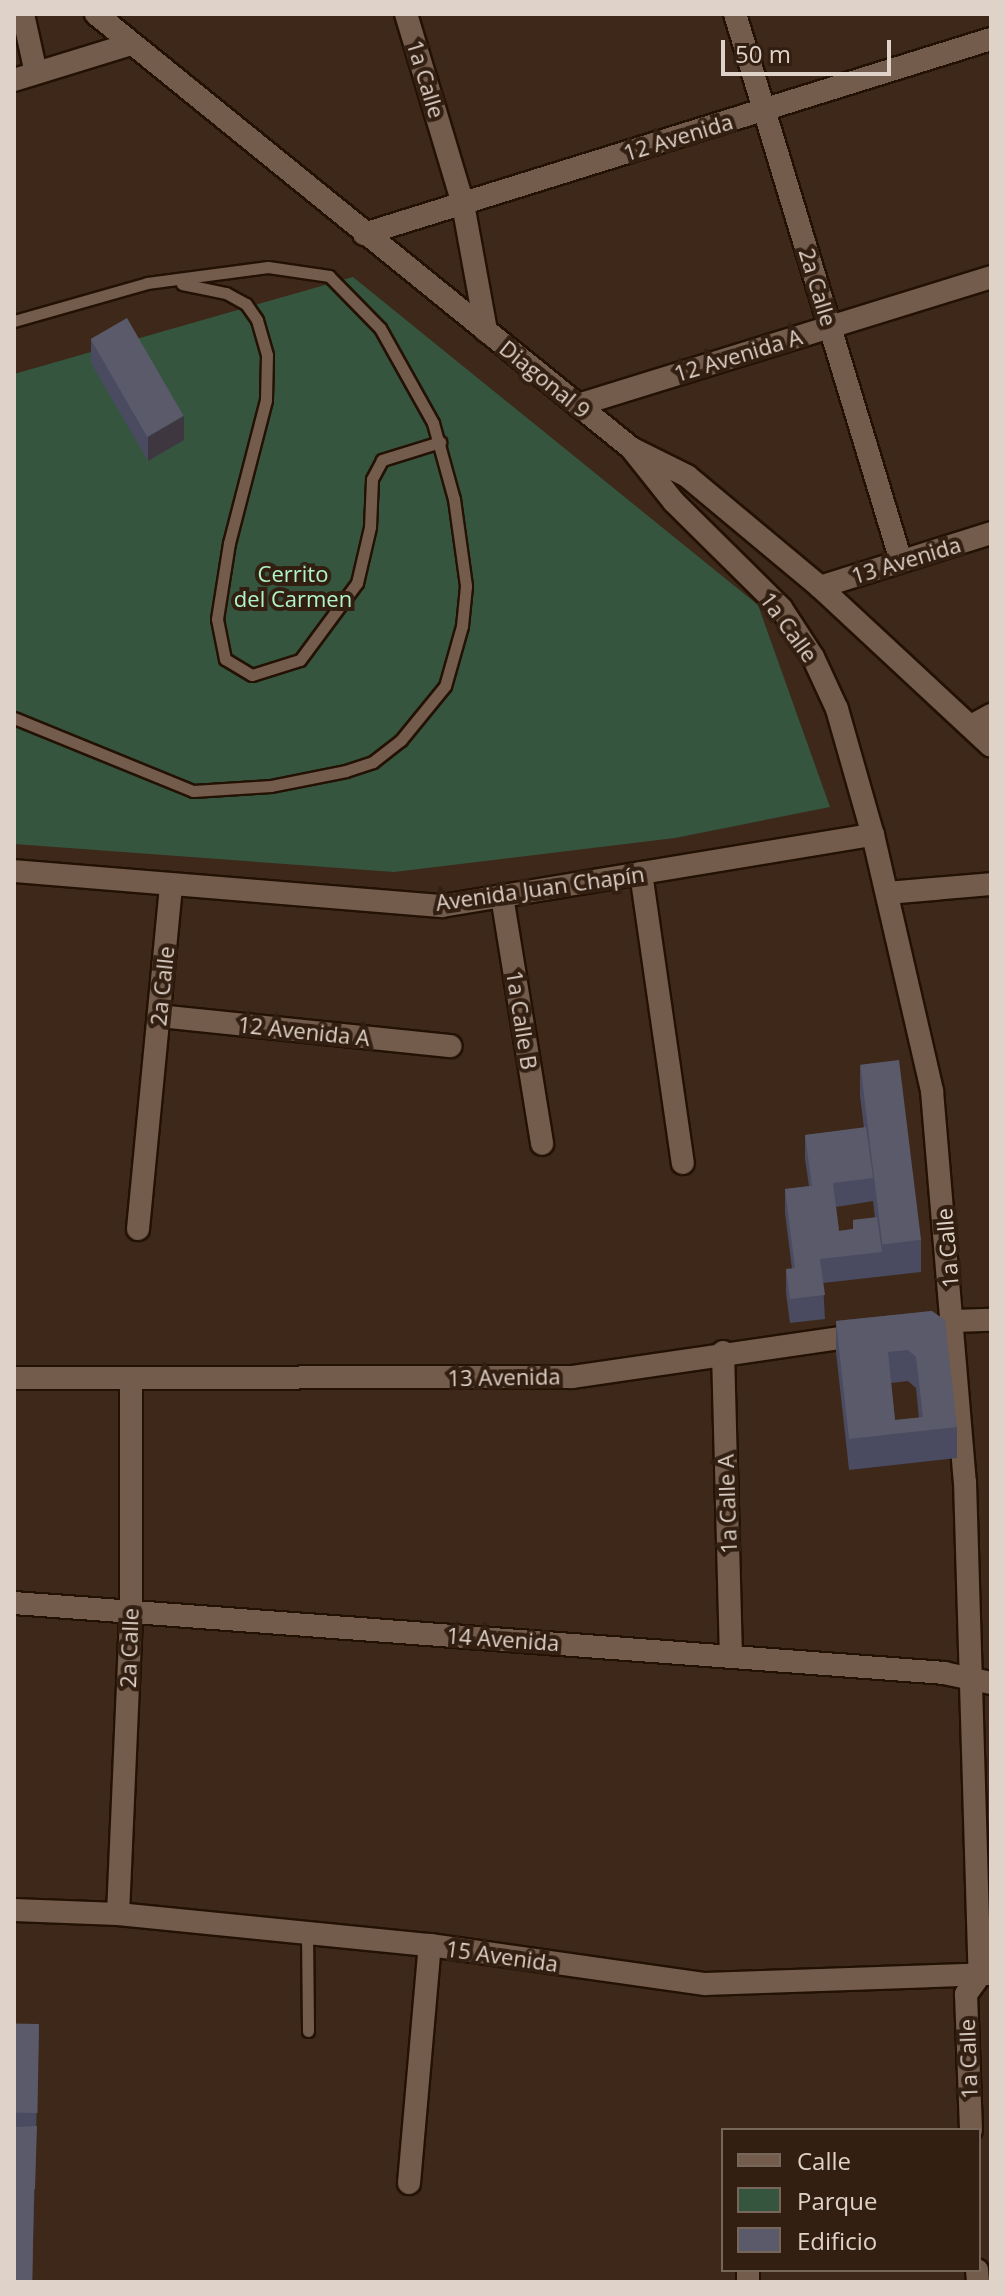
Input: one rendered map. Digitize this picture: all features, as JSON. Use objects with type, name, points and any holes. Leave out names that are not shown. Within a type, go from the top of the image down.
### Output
[{"type":"street","points":[[23,14],[36,73]]},
{"type":"street","name":"Diagonal 9","points":[[96,14],[128,45],[631,448],[687,476],[981,721],[991,746]]},
{"type":"street","name":"1a Calle","points":[[406,14],[463,204],[486,331]]},
{"type":"street","name":"2a Calle","points":[[735,14],[901,561]]},
{"type":"street","name":"12 Avenida","points":[[364,234],[991,39]]},
{"type":"street","points":[[14,80],[128,45]]},
{"type":"street","name":"12 Avenida A","points":[[578,405],[991,277]]},
{"type":"street","name":"1a Calle","points":[[631,448],[674,502],[781,608],[813,657],[837,709],[873,835],[932,1091],[954,1321],[980,1682],[985,1974],[966,1994],[971,2128]]},
{"type":"street","name":"13 Avenida","points":[[820,587],[991,533]]},
{"type":"street","name":"Avenida Juan Chapín","points":[[14,871],[442,906],[873,835]]},
{"type":"street","points":[[641,873],[683,1163]]},
{"type":"street","points":[[887,893],[991,884]]},
{"type":"street","name":"2a Calle","points":[[138,1229],[171,886]]},
{"type":"street","name":"1a Calle B","points":[[502,896],[542,1144]]},
{"type":"street","name":"12 Avenida A","points":[[159,1016],[450,1046]]},
{"type":"street","points":[[928,1325],[991,1320]]},
{"type":"street","name":"13 Avenida","points":[[14,1378],[131,1382],[572,1377],[723,1352],[887,1331]]},
{"type":"street","name":"1a Calle A","points":[[723,1352],[731,1657]]},
{"type":"street","name":"2a Calle","points":[[118,1914],[131,1612],[131,1382]]},
{"type":"street","name":"14 Avenida","points":[[14,1603],[944,1673],[980,1682]]},
{"type":"street","name":"15 Avenida","points":[[14,1910],[118,1914],[430,1945],[705,1984],[985,1974]]},
{"type":"street","points":[[409,2183],[430,1945]]},
{"type":"lane","points":[[14,321],[109,291],[268,267],[329,276],[380,328],[440,442],[466,586],[462,626],[445,686],[401,740],[373,762],[271,786],[193,791],[14,718]]},
{"type":"lane","points":[[173,283],[226,293],[246,304],[257,320],[267,355],[266,400],[249,451],[217,619],[225,659],[252,675],[300,660],[357,583],[370,527],[372,479],[382,460],[440,442]]},
{"type":"lane","points":[[307,1932],[308,2031]]},
{"type":"green space","name":"Cerrito del Carmen","points":[[353,277],[758,605],[830,807],[675,838],[394,872],[14,844],[14,374]]},
{"type":"building","points":[[127,318],[184,416],[147,437],[91,339]]},
{"type":"building","points":[[899,1060],[921,1240],[882,1244],[860,1065]]},
{"type":"building","points":[[866,1127],[873,1178],[833,1183],[839,1231],[853,1229],[853,1220],[877,1217],[882,1252],[820,1259],[825,1295],[790,1299],[786,1269],[795,1268],[785,1189],[812,1186],[805,1135]]},
{"type":"building","points":[[932,1311],[945,1320],[957,1427],[849,1439],[836,1321]],"holes":[[[908,1350],[916,1357],[923,1417],[895,1420],[888,1352]]]},
{"type":"building","points":[[14,2024],[39,2024],[37,2113],[14,2113]]},
{"type":"building","points":[[37,2126],[34,2189],[34,2183],[14,2184],[14,2127]]},
{"type":"building","points":[[14,2183],[34,2183],[32,2282],[14,2282]]}]
